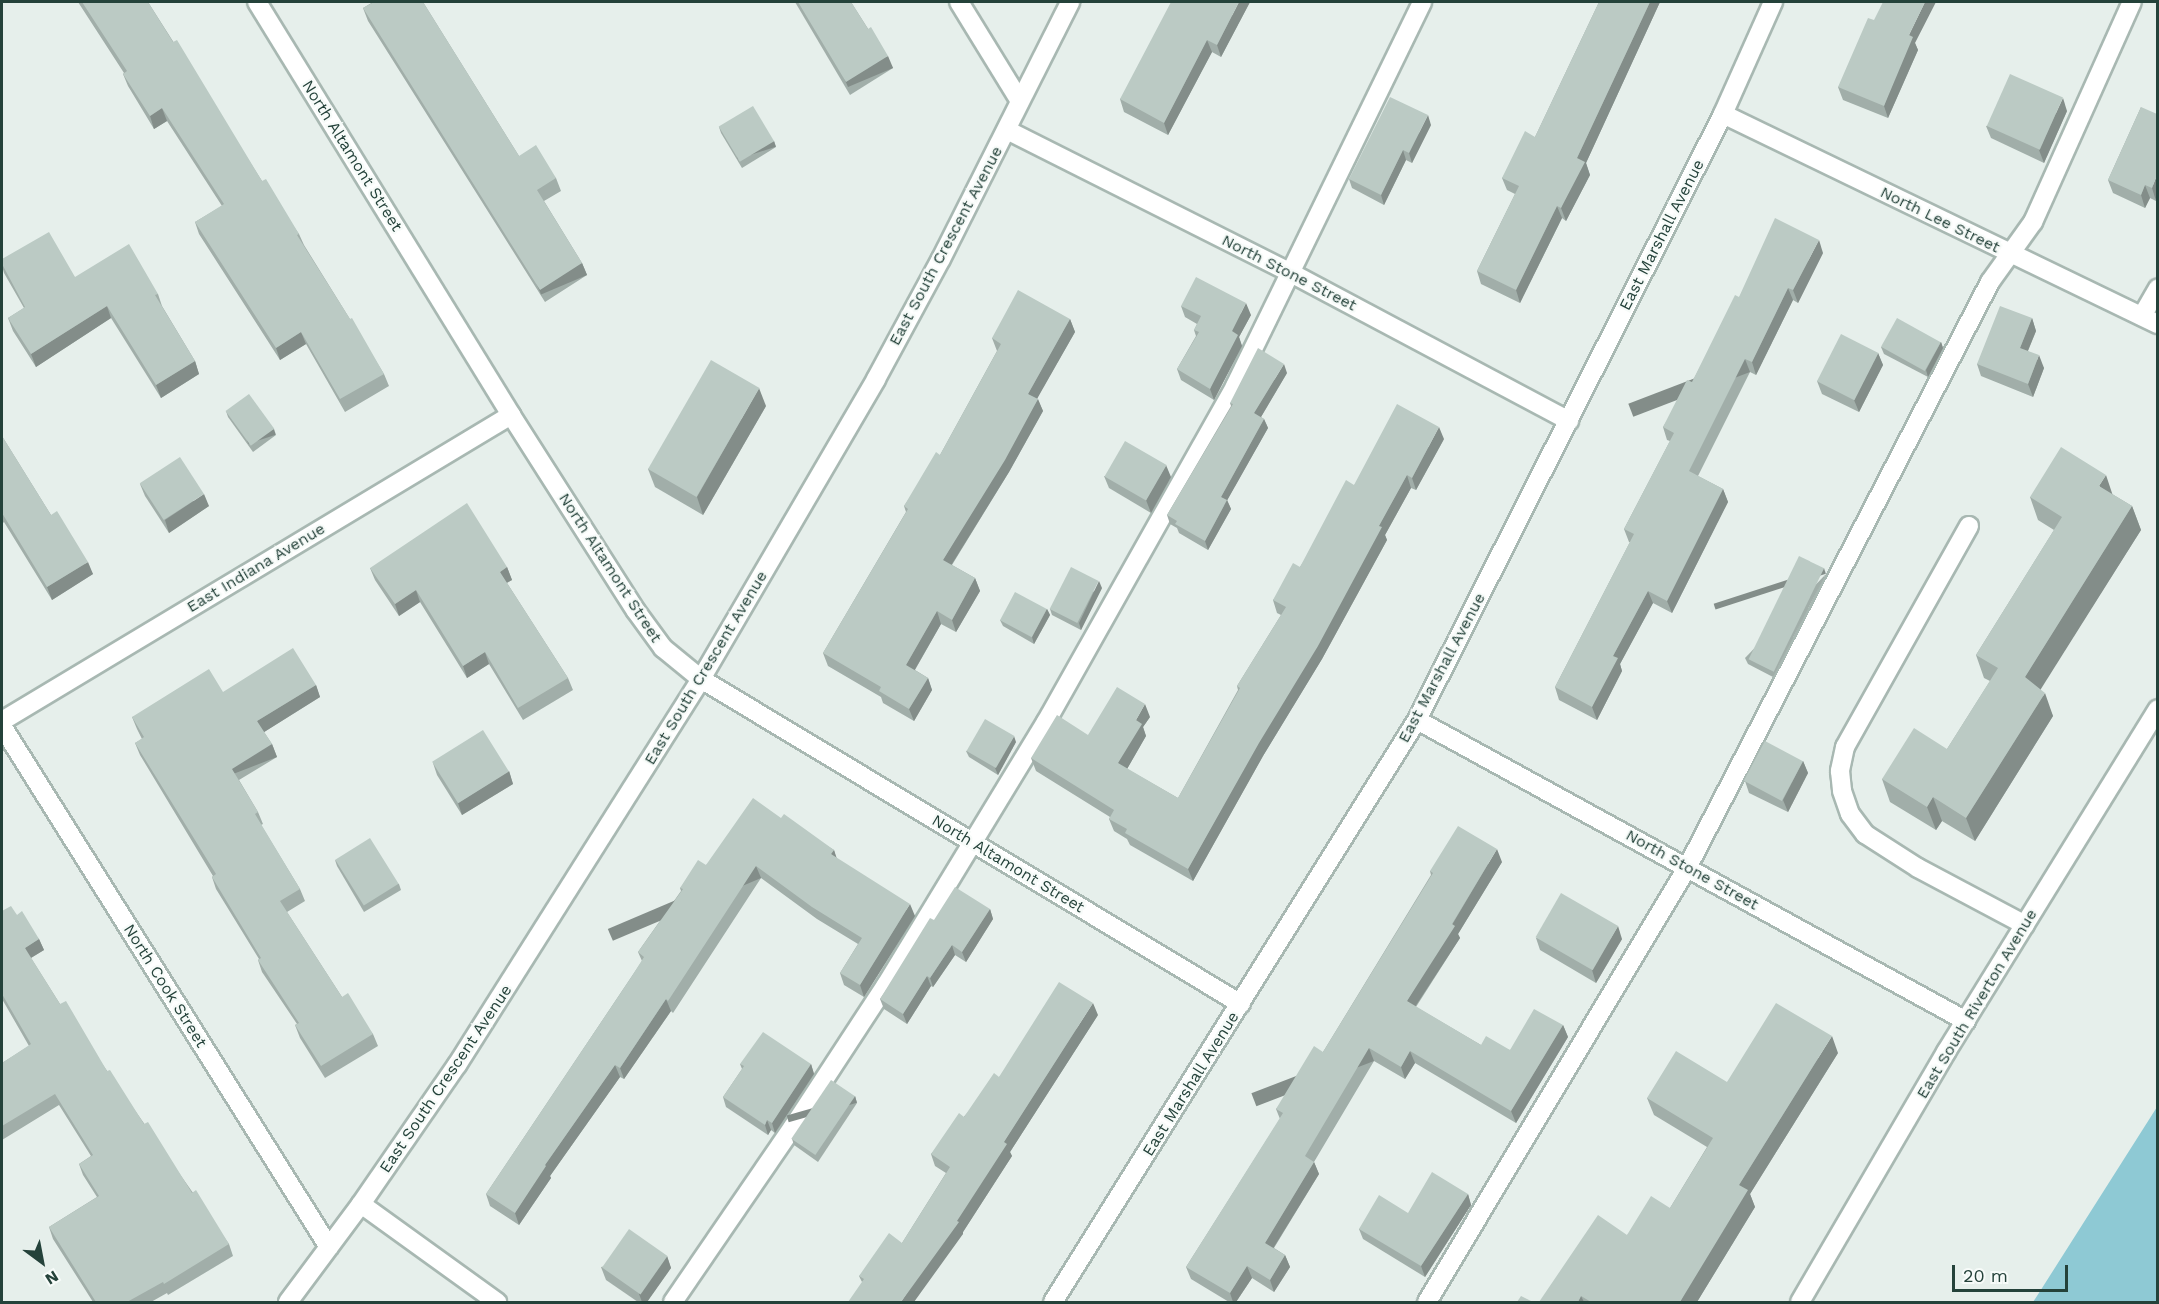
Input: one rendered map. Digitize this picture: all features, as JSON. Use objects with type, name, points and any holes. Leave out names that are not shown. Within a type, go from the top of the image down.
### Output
[{"type":"street","name":"North Altamont Street","points":[[257,2],[511,415],[663,648],[701,679],[1241,1004]]},
{"type":"street","points":[[959,2],[1020,101]]},
{"type":"street","name":"East South Crescent Avenue","points":[[288,1302],[361,1204],[457,1065],[701,679],[876,380],[1007,130],[1070,2]]},
{"type":"street","points":[[673,1302],[873,1004],[1046,722],[1235,386],[1422,2]]},
{"type":"street","name":"East Marshall Avenue","points":[[1060,1300],[1417,720],[1723,114],[1773,2]]},
{"type":"street","points":[[1427,1302],[1688,868],[1990,282],[2032,222],[2132,2]]},
{"type":"street","name":"North Lee Street","points":[[1723,114],[2009,254],[2150,320]]},
{"type":"street","name":"North Stone Street","points":[[1007,130],[1291,273],[1569,421]]},
{"type":"street","points":[[2150,320],[2157,288]]},
{"type":"street","name":"East Indiana Avenue","points":[[2,721],[511,415]]},
{"type":"street","points":[[1969,526],[1845,747],[1840,771],[1842,791],[1850,814],[1865,834],[1918,868],[2025,925]]},
{"type":"street","name":"East South Riverton Avenue","points":[[1800,1302],[1966,1021],[2157,709]]},
{"type":"street","name":"North Stone Street","points":[[1417,720],[1966,1021]]},
{"type":"street","name":"North Cook Street","points":[[2,726],[329,1247]]},
{"type":"street","points":[[361,1204],[497,1302]]},
{"type":"water","points":[[2157,1107],[2157,1302],[2033,1302],[2037,1296]]},
{"type":"building","points":[[82,2],[148,2],[173,42],[177,40],[262,181],[266,179],[299,234],[297,235],[350,319],[352,318],[384,374],[340,399],[301,332],[276,348],[195,222],[224,204],[162,108],[150,116],[123,74],[127,71]]},
{"type":"building","points":[[374,2],[423,2],[519,156],[536,145],[556,178],[537,190],[582,263],[540,290],[363,8]]},
{"type":"building","points":[[798,2],[851,2],[868,29],[871,27],[888,56],[846,82]]},
{"type":"building","points":[[1171,2],[1239,2],[1217,45],[1207,40],[1164,123],[1120,99]]},
{"type":"building","points":[[1599,2],[1650,2],[1577,158],[1585,162],[1561,208],[1557,206],[1516,290],[1477,271],[1519,186],[1502,178],[1525,131],[1535,137]]},
{"type":"building","points":[[1883,2],[1925,2],[1909,35],[1913,37],[1884,106],[1838,87],[1868,18],[1874,20]]},
{"type":"building","points":[[2010,74],[2063,98],[2040,150],[1987,126]]},
{"type":"building","points":[[1390,97],[1428,115],[1409,153],[1403,150],[1381,195],[1349,179]]},
{"type":"building","points":[[753,106],[774,141],[740,162],[719,127]]},
{"type":"building","points":[[2141,107],[2157,114],[2157,175],[2152,188],[2145,185],[2141,195],[2108,180]]},
{"type":"building","points":[[1775,218],[1819,240],[1793,290],[1788,288],[1752,362],[1745,359],[1689,471],[1723,489],[1667,601],[1648,591],[1613,656],[1618,658],[1592,707],[1555,687],[1634,534],[1624,529],[1674,433],[1663,427],[1687,380],[1692,382],[1735,295],[1739,297]]},
{"type":"building","points":[[49,232],[75,277],[129,244],[158,294],[155,295],[195,361],[156,385],[107,306],[31,354],[8,318],[25,307],[2,264],[2,259]]},
{"type":"building","points":[[1196,277],[1246,303],[1232,331],[1238,335],[1210,389],[1177,369],[1199,332],[1194,330],[1201,316],[1181,306]]},
{"type":"building","points":[[1018,290],[1070,319],[1028,394],[1038,399],[1005,460],[943,560],[975,578],[952,620],[937,611],[906,665],[928,678],[909,709],[879,691],[881,687],[823,653],[908,509],[904,506],[936,452],[940,455],[1001,344],[992,338]]},
{"type":"building","points":[[2000,306],[2032,318],[2020,348],[2039,355],[2028,384],[1977,364]]},
{"type":"building","points":[[1897,318],[1941,342],[1925,371],[1881,347]]},
{"type":"building","points":[[1841,334],[1878,353],[1854,400],[1817,381]]},
{"type":"building","points":[[1258,348],[1284,364],[1254,413],[1264,419],[1221,497],[1227,500],[1205,541],[1175,524],[1177,521],[1167,515],[1233,404],[1230,403]]},
{"type":"building","points":[[711,360],[759,388],[696,497],[648,469]]},
{"type":"building","points":[[249,394],[274,429],[251,446],[226,411]]},
{"type":"building","points":[[1397,404],[1439,427],[1412,478],[1407,475],[1379,526],[1382,527],[1318,646],[1259,743],[1188,869],[1125,833],[1127,829],[1109,819],[1114,810],[1031,758],[1057,715],[1088,735],[1117,687],[1145,704],[1136,720],[1142,724],[1118,763],[1178,798],[1240,688],[1237,686],[1286,607],[1273,600],[1293,563],[1300,567],[1346,480],[1354,485]]},
{"type":"building","points":[[2,436],[51,515],[57,511],[88,562],[47,587],[2,513]]},
{"type":"building","points":[[1125,441],[1167,465],[1146,501],[1104,477]]},
{"type":"building","points":[[2061,447],[2106,475],[2099,486],[2132,506],[2025,677],[2045,693],[1966,818],[1933,797],[1927,807],[1882,779],[1914,728],[1947,749],[1998,668],[1976,655],[2062,517],[2030,497]]},
{"type":"building","points":[[180,457],[204,494],[164,520],[140,483]]},
{"type":"building","points":[[467,503],[507,567],[500,572],[568,678],[518,708],[485,652],[463,666],[416,590],[395,604],[370,568]]},
{"type":"building","points":[[1799,556],[1824,568],[1774,672],[1749,659]]},
{"type":"building","points":[[1071,567],[1099,581],[1077,623],[1050,609]]},
{"type":"building","points":[[1015,592],[1047,609],[1032,637],[1000,620]]},
{"type":"building","points":[[293,648],[316,685],[257,721],[272,744],[232,769],[258,812],[255,814],[300,889],[280,901],[342,997],[348,993],[373,1034],[321,1066],[295,1025],[299,1023],[258,960],[261,958],[212,877],[216,874],[135,743],[144,737],[132,717],[209,669],[223,692]]},
{"type":"building","points":[[985,719],[1014,736],[996,768],[966,751]]},
{"type":"building","points":[[483,730],[509,772],[458,803],[432,762]]},
{"type":"building","points":[[1765,741],[1803,761],[1782,801],[1744,781]]},
{"type":"building","points":[[753,798],[781,818],[784,814],[834,850],[831,854],[910,904],[860,985],[840,973],[862,938],[812,907],[756,866],[668,1001],[666,999],[620,1068],[615,1065],[545,1165],[515,1213],[486,1194],[632,976],[644,957],[638,952],[683,889],[680,888],[698,860],[706,865]]},
{"type":"building","points":[[1458,826],[1497,849],[1452,924],[1455,926],[1407,1001],[1481,1045],[1486,1036],[1510,1050],[1534,1009],[1563,1025],[1511,1111],[1410,1051],[1401,1067],[1369,1048],[1305,1156],[1314,1162],[1265,1243],[1285,1255],[1270,1280],[1247,1266],[1230,1293],[1186,1267],[1283,1113],[1276,1109],[1314,1046],[1323,1052],[1433,873],[1430,871]]},
{"type":"building","points":[[370,838],[399,884],[364,906],[335,860]]},
{"type":"building","points":[[955,887],[990,909],[962,952],[952,945],[930,978],[927,976],[903,1014],[880,999],[930,918],[934,920]]},
{"type":"building","points":[[1561,893],[1618,926],[1593,970],[1536,937]]},
{"type":"building","points":[[11,906],[17,915],[22,911],[39,939],[25,948],[60,1004],[66,1001],[107,1071],[110,1070],[144,1124],[148,1122],[192,1193],[196,1190],[229,1244],[164,1284],[163,1282],[127,1302],[96,1302],[49,1227],[99,1196],[79,1164],[93,1155],[55,1094],[2,1126],[2,1063],[31,1044],[2,994],[2,911]]},
{"type":"building","points":[[1059,982],[1093,1003],[1004,1142],[1007,1144],[957,1221],[959,1222],[901,1302],[848,1302],[864,1279],[859,1276],[889,1233],[902,1243],[950,1167],[931,1154],[959,1113],[964,1117],[994,1073],[999,1077]]},
{"type":"building","points":[[1776,1003],[1832,1036],[1739,1185],[1748,1190],[1680,1302],[1591,1302],[1581,1296],[1578,1302],[1539,1302],[1598,1215],[1627,1235],[1651,1196],[1670,1208],[1713,1138],[1647,1098],[1676,1051],[1727,1082]]},
{"type":"building","points":[[763,1032],[811,1064],[772,1123],[767,1120],[765,1125],[723,1097],[744,1066],[740,1064]]},
{"type":"building","points":[[831,1080],[855,1096],[815,1155],[791,1139]]},
{"type":"building","points":[[1432,1172],[1468,1194],[1421,1266],[1359,1229],[1379,1195],[1408,1213]]},
{"type":"building","points":[[629,1229],[668,1256],[641,1294],[602,1268]]},
{"type":"building","points":[[1521,1296],[1533,1302],[1517,1302]]}]
